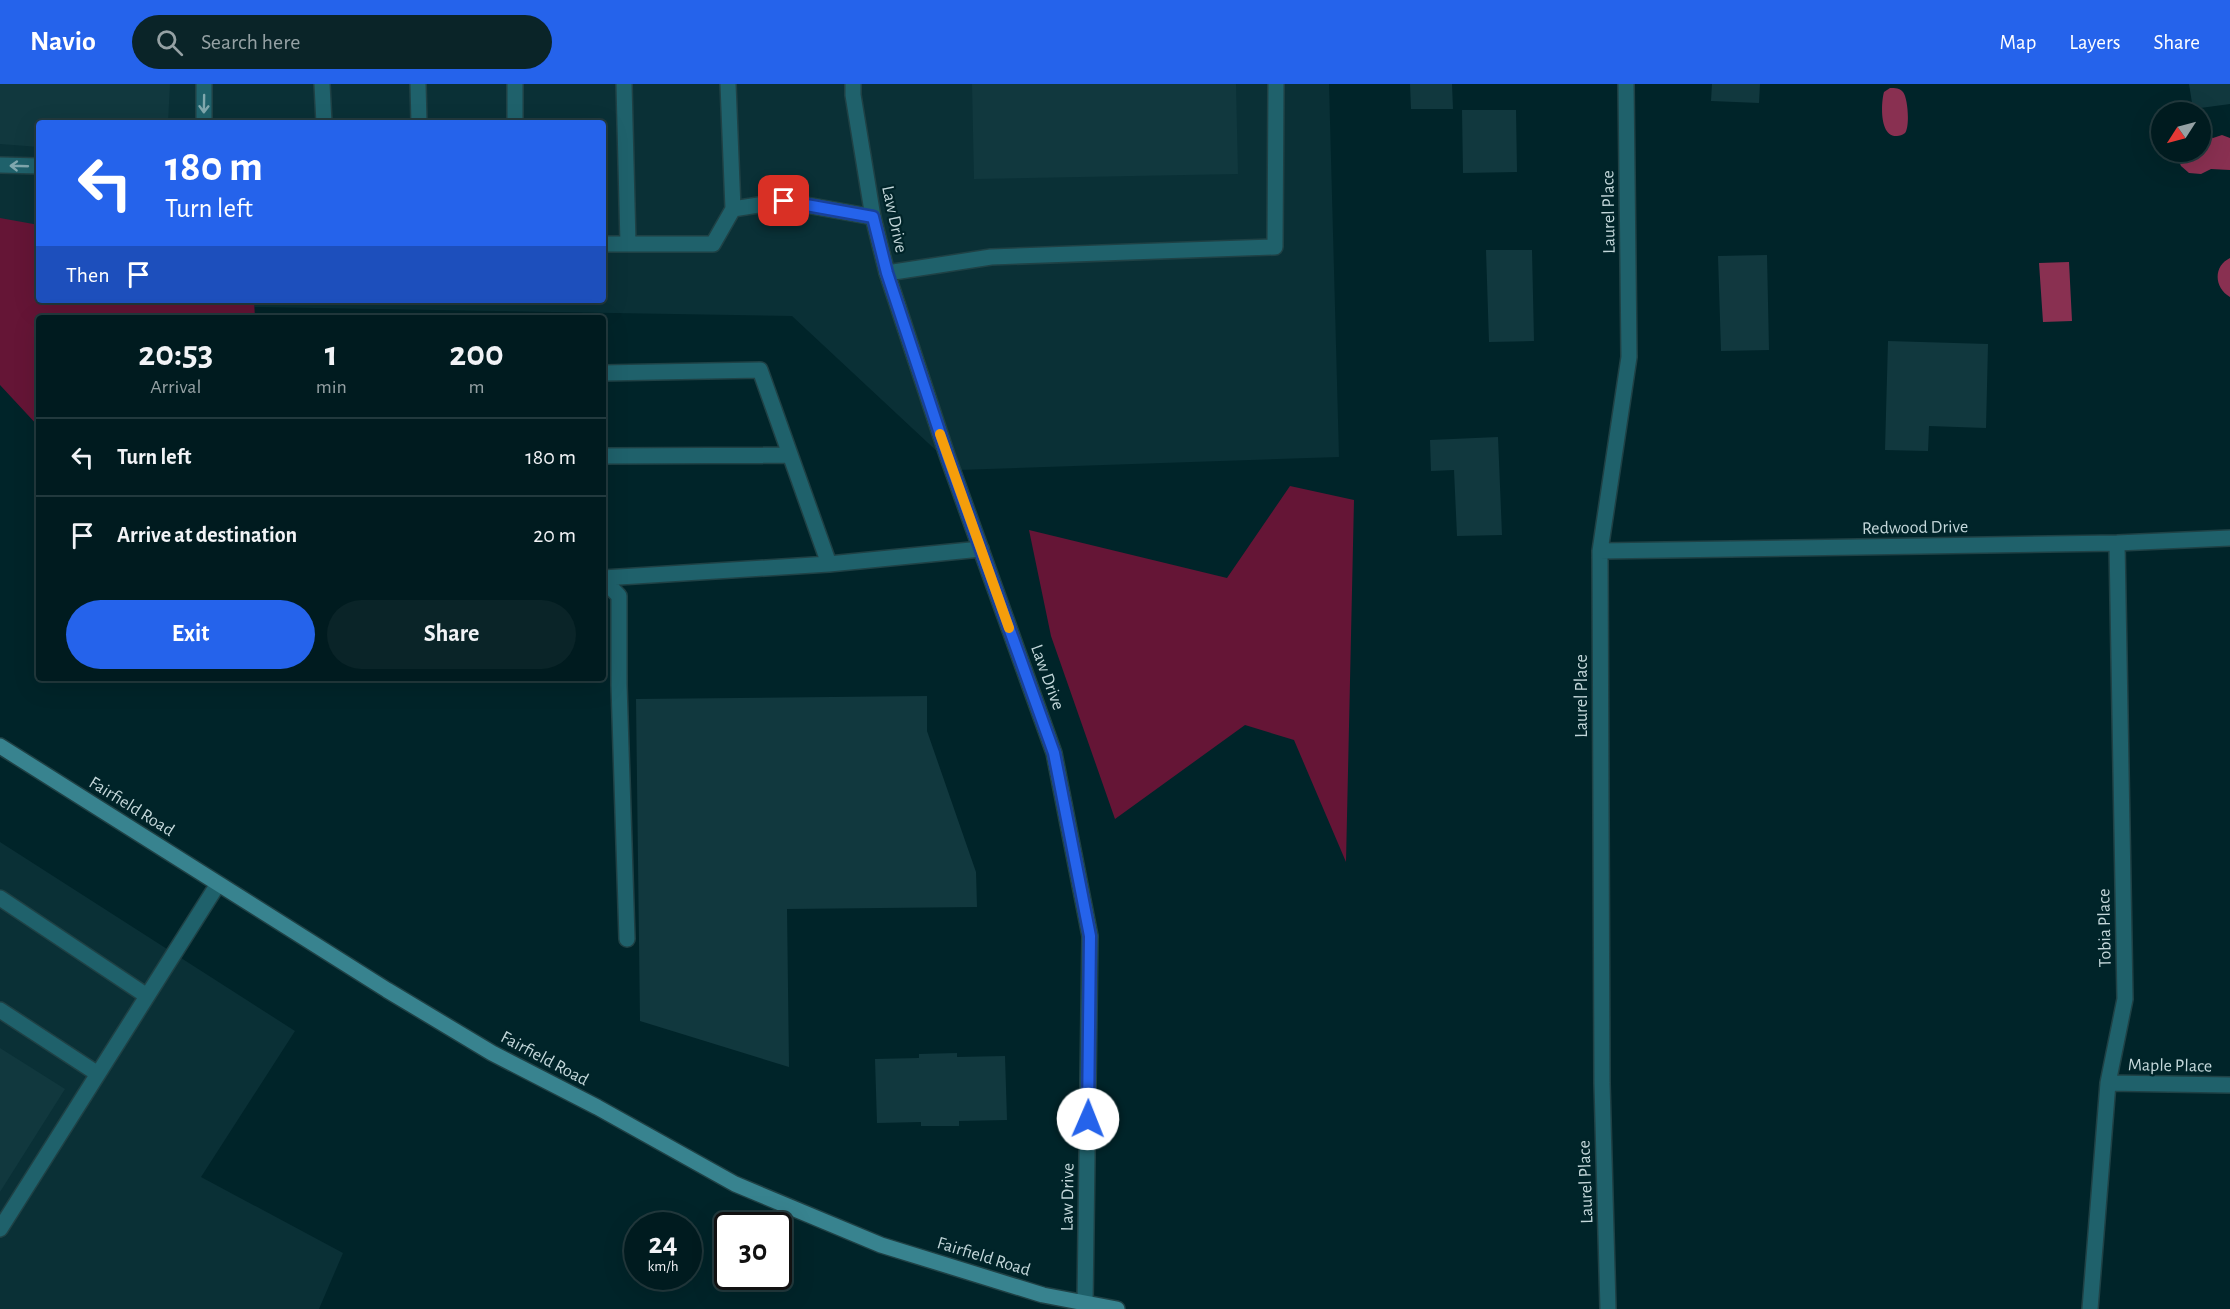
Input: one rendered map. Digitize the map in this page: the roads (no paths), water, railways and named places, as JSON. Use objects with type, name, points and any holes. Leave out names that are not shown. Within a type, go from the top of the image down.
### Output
[{"type":"street","points":[[204,84],[204,120]]},
{"type":"street","points":[[322,84],[324,120]]},
{"type":"street","points":[[418,84],[419,120]]},
{"type":"street","points":[[515,84],[515,120]]},
{"type":"street","points":[[624,84],[627,244]]},
{"type":"street","points":[[606,244],[713,244],[733,208],[728,84]]},
{"type":"street","name":"Law Drive","points":[[853,84],[873,217],[887,273],[947,455],[1054,753],[1090,936],[1085,1303]]},
{"type":"street","points":[[887,273],[991,257],[1275,247],[1276,84]]},
{"type":"street","name":"Laurel Place","points":[[1608,1309],[1602,1083],[1600,551],[1629,357],[1626,84]]},
{"type":"street","points":[[0,165],[36,166]]},
{"type":"street","points":[[733,208],[784,201],[873,217]]},
{"type":"street","points":[[606,373],[760,369],[829,564]]},
{"type":"street","points":[[606,456],[789,455]]},
{"type":"street","name":"Redwood Drive","points":[[1600,551],[2117,543],[2230,538]]},
{"type":"street","name":"Tobia Place","points":[[2090,1309],[2108,1083],[2125,999],[2117,543]]},
{"type":"street","points":[[606,578],[829,564],[981,549]]},
{"type":"street","points":[[606,581],[619,596],[619,685],[627,939]]},
{"type":"street","name":"Fairfield Road","points":[[0,746],[387,990],[492,1053],[597,1107],[735,1184],[881,1245],[1043,1295],[1117,1309]]},
{"type":"street","points":[[0,1229],[218,884]]},
{"type":"street","points":[[0,898],[147,996]]},
{"type":"street","points":[[0,1010],[98,1074]]},
{"type":"street","name":"Maple Place","points":[[2108,1083],[2230,1085]]}]
